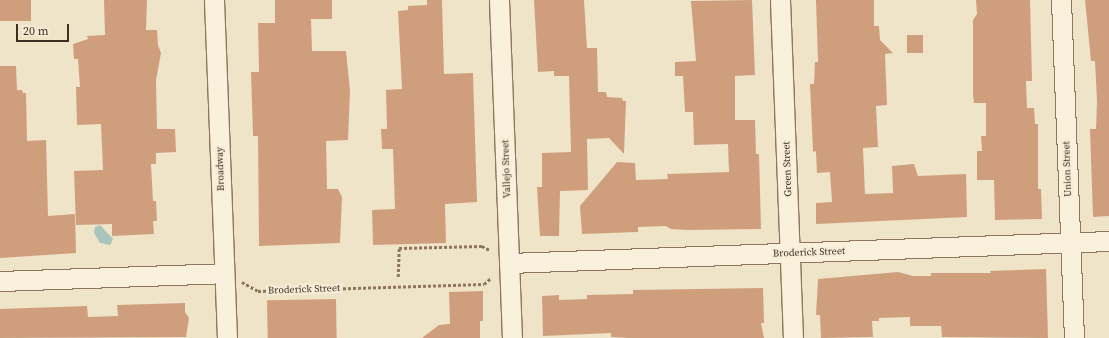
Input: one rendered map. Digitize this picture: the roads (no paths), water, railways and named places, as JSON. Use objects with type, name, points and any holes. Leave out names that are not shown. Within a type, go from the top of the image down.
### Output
[{"type":"street","name":"Broadway","points":[[214,0],[227,338]]},
{"type":"street","name":"Vallejo Street","points":[[499,0],[512,338]]},
{"type":"street","name":"Green Street","points":[[780,0],[793,338]]},
{"type":"street","name":"Union Street","points":[[1061,0],[1074,338]]},
{"type":"street","name":"Broderick Street","points":[[509,263],[1109,241]]},
{"type":"street","points":[[0,281],[224,273]]},
{"type":"water","points":[[100,225],[113,239],[110,245],[100,243],[94,233],[95,227]]}]
